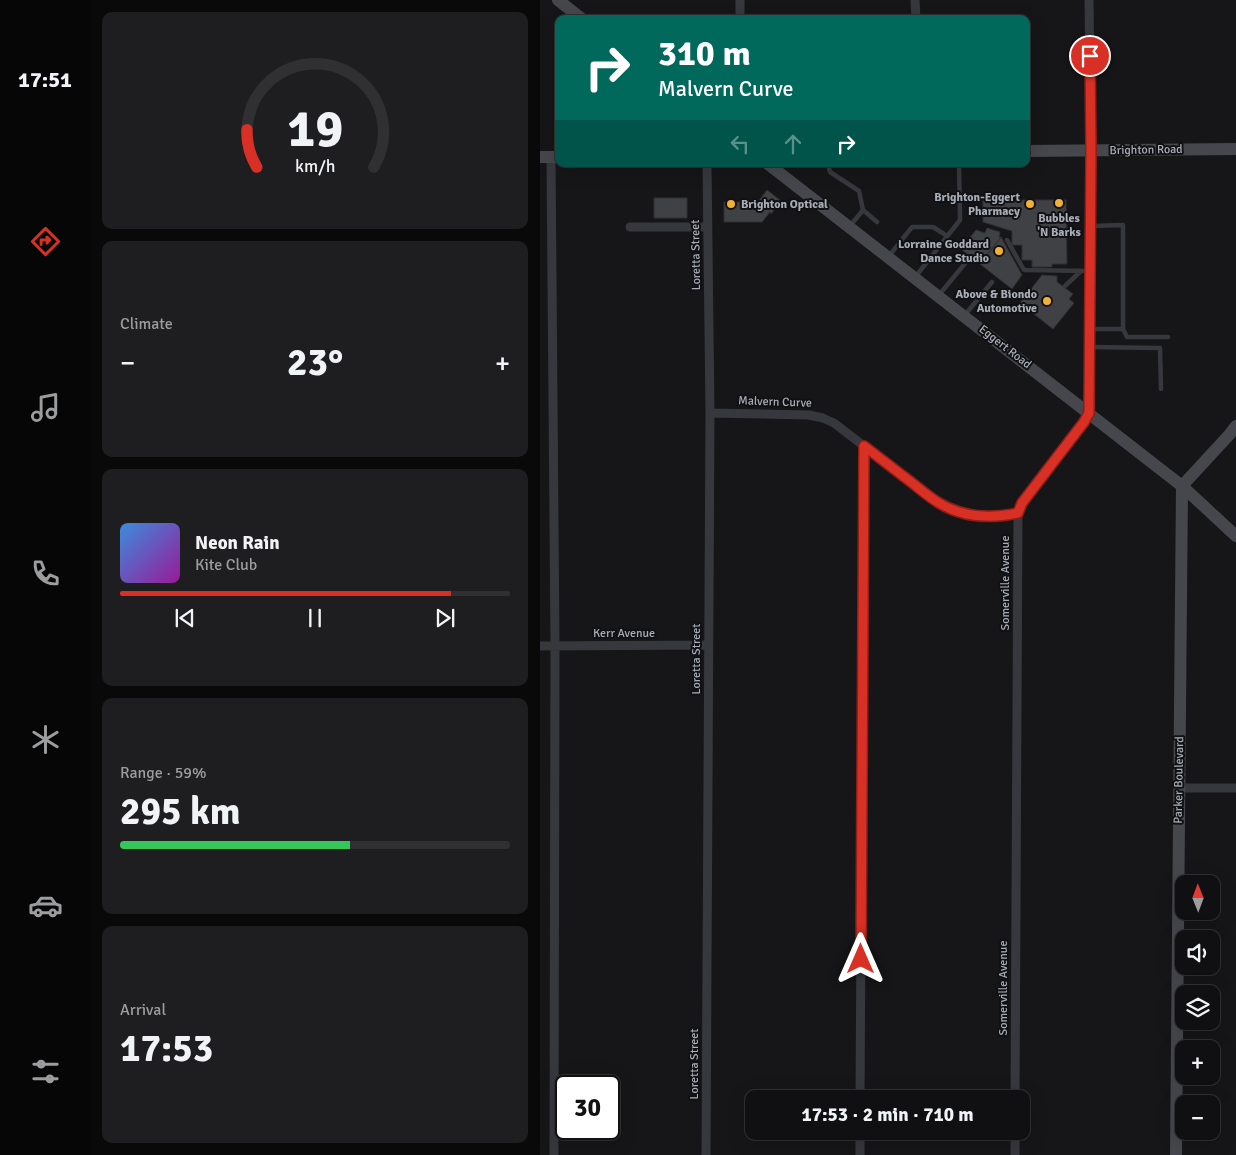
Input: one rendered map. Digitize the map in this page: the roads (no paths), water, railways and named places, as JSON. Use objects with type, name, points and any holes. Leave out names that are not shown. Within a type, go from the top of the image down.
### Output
[{"type":"street","points":[[558,0],[577,15]]},
{"type":"street","points":[[740,0],[740,15]]},
{"type":"street","points":[[915,0],[916,15]]},
{"type":"street","points":[[1018,513],[1022,503],[1089,413],[1090,329],[1086,271],[1091,226],[1089,0]]},
{"type":"street","name":"Brighton Road","points":[[1030,151],[1236,149]]},
{"type":"street","points":[[550,157],[555,645],[554,1155]]},
{"type":"street","name":"Loretta Street","points":[[706,1155],[710,413],[707,167]]},
{"type":"street","name":"Eggert Road","points":[[772,167],[1182,486],[1236,536]]},
{"type":"street","points":[[630,227],[708,227]]},
{"type":"street","name":"Malvern Curve","points":[[710,413],[809,414],[822,418],[834,423],[937,502],[952,510],[968,515],[985,517],[1001,517],[1018,513]]},
{"type":"street","points":[[1182,486],[1236,426]]},
{"type":"street","points":[[860,1090],[864,446]]},
{"type":"street","name":"Parker Boulevard","points":[[1176,1155],[1182,486]]},
{"type":"street","name":"Somerville Avenue","points":[[1015,1090],[1018,513]]},
{"type":"street","name":"Kerr Avenue","points":[[540,646],[708,645]]},
{"type":"street","points":[[1179,788],[1236,788]]},
{"type":"street","points":[[860,1140],[860,1155]]},
{"type":"street","points":[[1014,1155],[1015,1140]]},
{"type":"lane","points":[[829,167],[830,172],[859,191],[863,210],[877,222]]},
{"type":"lane","points":[[915,278],[960,220],[959,167]]},
{"type":"lane","points":[[850,227],[863,210]]},
{"type":"lane","points":[[1091,226],[1123,225],[1122,329],[1128,337],[1168,337]]},
{"type":"lane","points":[[888,257],[912,227],[933,227],[948,236]]},
{"type":"lane","points":[[1007,240],[1024,270],[1086,271]]},
{"type":"lane","points":[[938,296],[967,261]]},
{"type":"lane","points":[[1065,286],[1086,271]]},
{"type":"lane","points":[[964,316],[992,282]]},
{"type":"lane","points":[[1090,329],[1122,329]]},
{"type":"lane","points":[[1090,347],[1160,348],[1161,389]]},
{"type":"place","name":"Bubbles 'N Barks","points":[[1059,203]]},
{"type":"place","name":"Brighton Optical","points":[[731,204]]},
{"type":"place","name":"Brighton-Eggert Pharmacy","points":[[1030,204]]},
{"type":"place","name":"Lorraine Goddard Dance Studio","points":[[999,251]]},
{"type":"place","name":"Above & Biondo Automotive","points":[[1047,301]]}]
